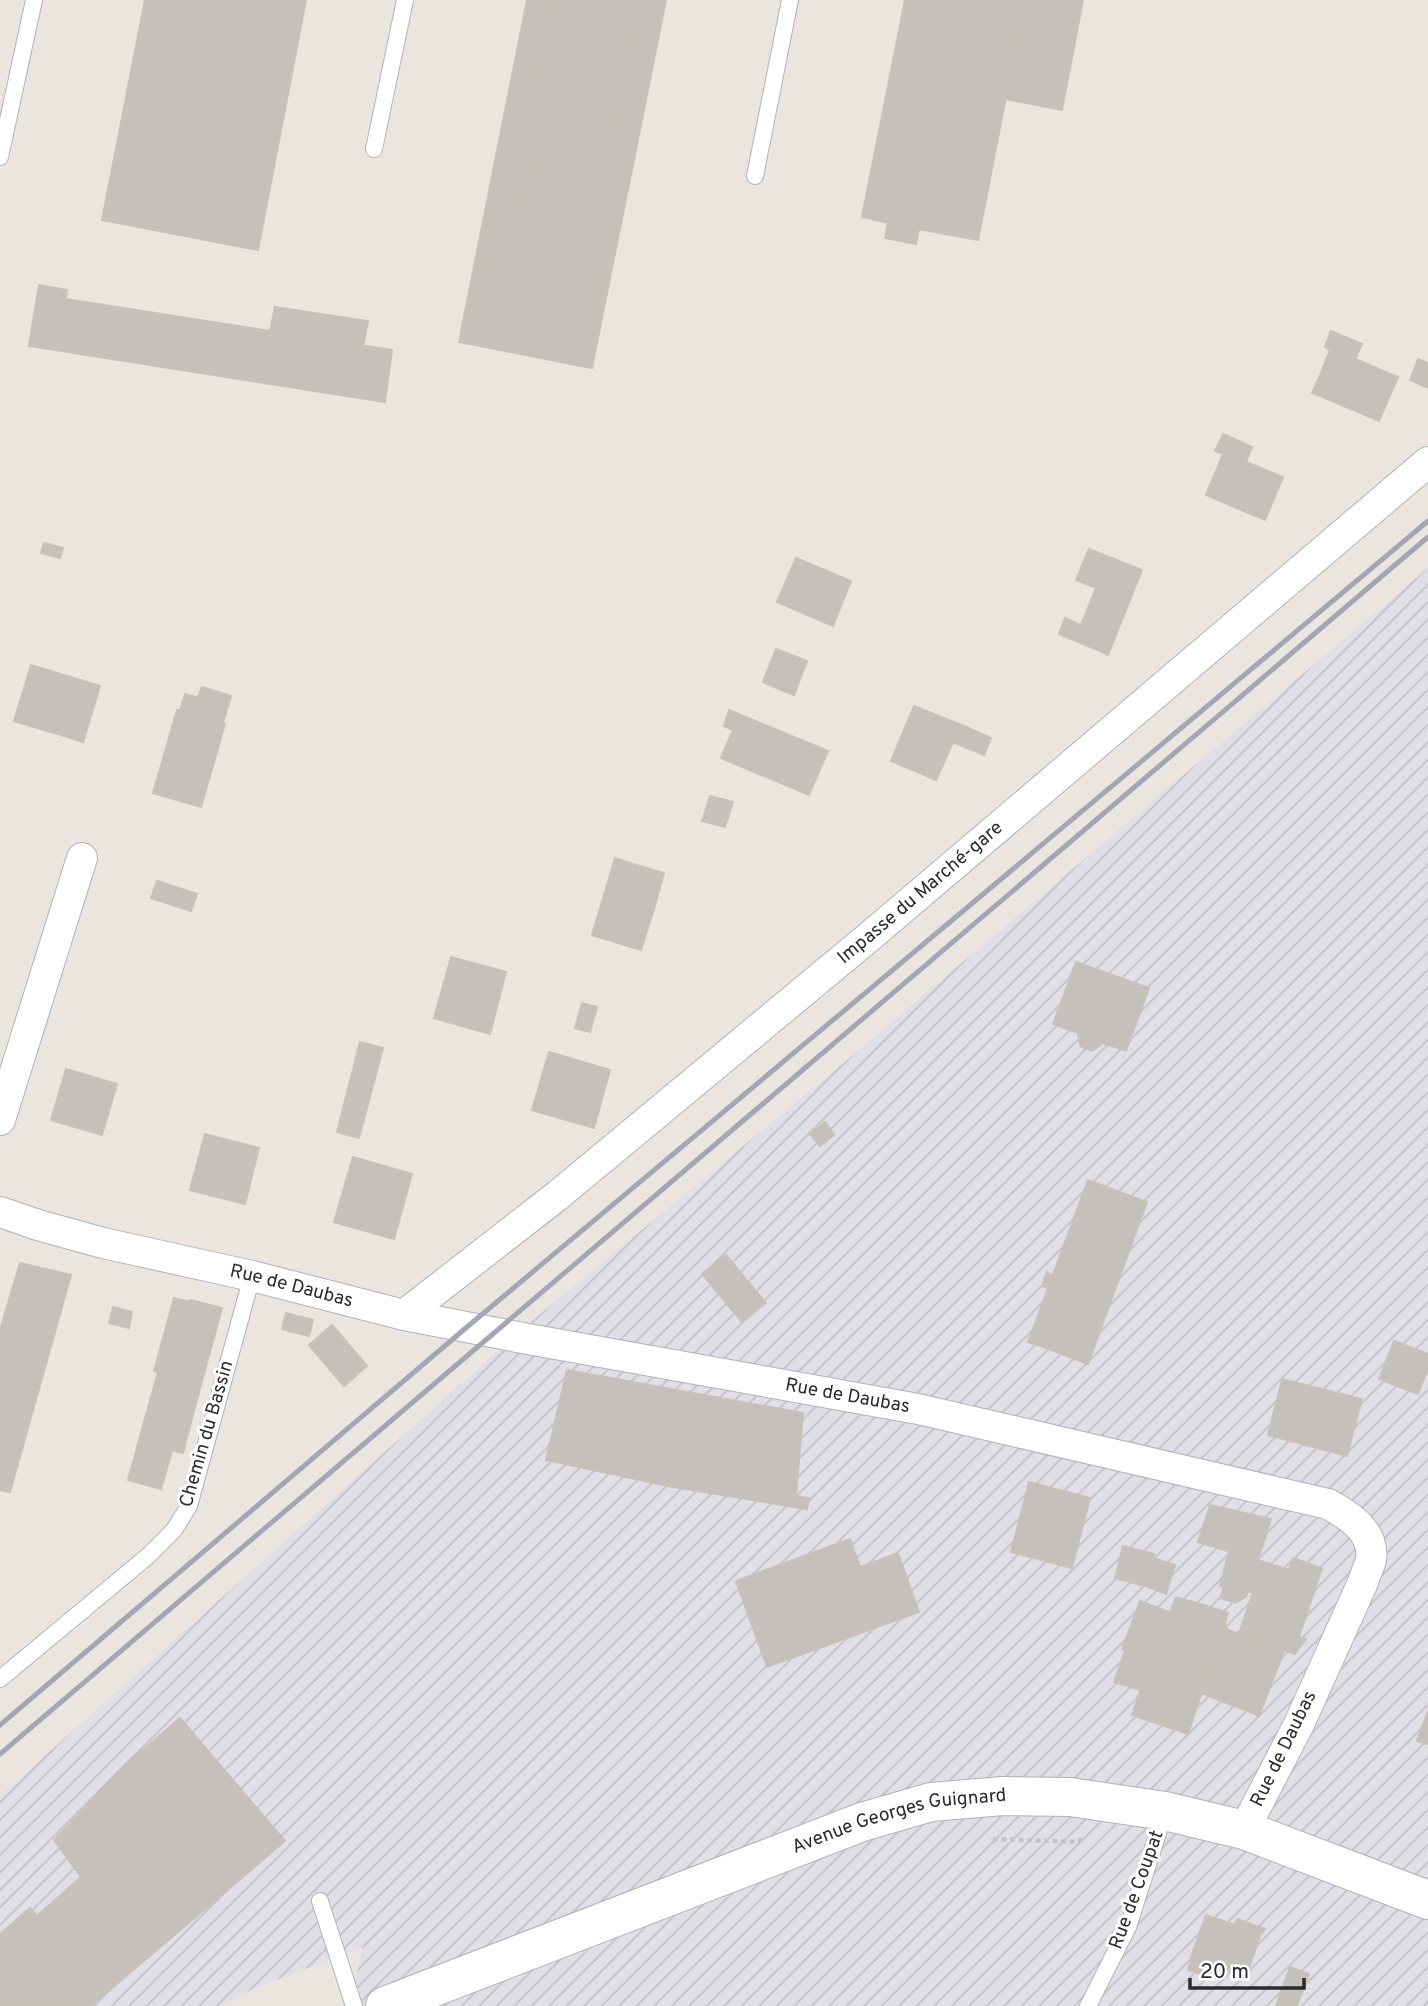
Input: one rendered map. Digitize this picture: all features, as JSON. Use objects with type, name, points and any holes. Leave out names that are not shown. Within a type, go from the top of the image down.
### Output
[{"type":"street","name":"Impasse du Marché-gare","points":[[404,1315],[557,1196],[869,937],[1428,462]]},
{"type":"street","points":[[0,1120],[82,858]]},
{"type":"street","name":"Rue de Daubas","points":[[0,1212],[103,1243],[252,1276],[404,1315],[918,1409],[1328,1504],[1352,1518],[1365,1532],[1371,1558],[1363,1582],[1299,1724],[1244,1830]]},
{"type":"street","name":"Avenue Georges Guignard","points":[[385,2006],[862,1822],[931,1802],[1003,1796],[1070,1797],[1165,1811],[1244,1830],[1428,1900]]},
{"type":"lane","points":[[0,157],[34,0]]},
{"type":"lane","points":[[374,149],[405,0]]},
{"type":"lane","points":[[755,176],[790,0]]},
{"type":"lane","name":"Chemin du Bassin","points":[[0,1679],[148,1556],[174,1530],[189,1506],[252,1276]]},
{"type":"lane","name":"Rue de Coupat","points":[[1088,2006],[1128,1927],[1165,1811]]},
{"type":"lane","points":[[320,1901],[354,2006]]},
{"type":"path","points":[[991,1838],[1079,1842],[1099,1801]]},
{"type":"shaded area","points":[[1428,568],[1428,2006],[349,2006],[363,1947],[255,1988],[220,2006],[0,2006],[0,1796],[529,1323],[834,1071]]},
{"type":"building","points":[[145,0],[306,0],[258,250],[102,220]]},
{"type":"building","points":[[527,0],[552,0],[519,165],[604,181],[640,0],[666,0],[592,368],[581,366],[611,215],[500,194],[470,344],[459,342]]},
{"type":"building","points":[[552,0],[640,0],[604,181],[519,165]]},
{"type":"building","points":[[905,0],[1025,0],[978,240],[919,229],[916,244],[885,238],[888,223],[862,217]]},
{"type":"building","points":[[1025,0],[1083,0],[1062,110],[1006,99]]},
{"type":"building","points":[[500,194],[611,215],[581,366],[470,344]]},
{"type":"building","points":[[39,285],[67,290],[66,299],[392,350],[385,402],[29,346]]},
{"type":"building","points":[[275,307],[368,321],[363,346],[270,331]]},
{"type":"building","points":[[1331,331],[1362,344],[1355,359],[1398,377],[1379,421],[1320,396],[1328,379],[1320,375],[1330,350],[1325,347]]},
{"type":"building","points":[[1418,359],[1428,363],[1428,388],[1410,380]]},
{"type":"building","points":[[1320,375],[1328,379],[1320,396],[1312,393]]},
{"type":"building","points":[[1223,434],[1252,447],[1246,462],[1283,477],[1265,520],[1206,495],[1223,454],[1215,451]]},
{"type":"building","points":[[44,543],[63,548],[60,558],[41,553]]},
{"type":"building","points":[[1089,549],[1142,570],[1118,630],[1112,627],[1102,652],[1059,634],[1065,618],[1081,625],[1096,588],[1076,580]]},
{"type":"building","points":[[796,558],[851,581],[833,626],[777,602]]},
{"type":"building","points":[[1112,627],[1118,630],[1108,655],[1102,652]]},
{"type":"building","points":[[776,649],[802,659],[796,673],[789,670],[781,690],[763,682]]},
{"type":"building","points":[[802,659],[807,661],[794,695],[781,690],[789,670],[796,673]]},
{"type":"building","points":[[31,665],[100,686],[85,736],[63,729],[61,735],[14,721]]},
{"type":"building","points":[[202,687],[231,696],[228,706],[198,697]]},
{"type":"building","points":[[185,694],[228,706],[201,807],[153,793],[177,710],[180,711]]},
{"type":"building","points":[[914,706],[964,726],[957,744],[953,742],[936,780],[891,761]]},
{"type":"building","points":[[729,710],[828,751],[809,795],[721,758],[733,730],[724,726]]},
{"type":"building","points":[[964,726],[991,738],[984,755],[957,744]]},
{"type":"building","points":[[63,729],[85,736],[83,742],[61,735]]},
{"type":"building","points":[[710,796],[733,802],[725,827],[702,821]]},
{"type":"building","points":[[615,858],[636,865],[635,870],[655,876],[646,903],[655,906],[641,950],[592,935]]},
{"type":"building","points":[[636,865],[664,873],[655,906],[646,903],[655,876],[635,870]]},
{"type":"building","points":[[157,881],[197,894],[191,911],[151,898]]},
{"type":"building","points":[[451,957],[506,972],[490,1034],[434,1018]]},
{"type":"building","points":[[1076,962],[1149,988],[1126,1051],[1103,1043],[1092,1051],[1080,1046],[1078,1033],[1053,1024]]},
{"type":"building","points":[[582,1003],[597,1007],[590,1032],[575,1028]]},
{"type":"building","points":[[360,1042],[383,1048],[359,1138],[337,1132]]},
{"type":"building","points":[[549,1052],[610,1070],[594,1128],[532,1110]]},
{"type":"building","points":[[66,1069],[117,1084],[102,1135],[51,1120]]},
{"type":"building","points":[[825,1122],[834,1135],[820,1146],[810,1134]]},
{"type":"building","points":[[205,1134],[259,1148],[245,1204],[190,1190]]},
{"type":"building","points":[[353,1157],[412,1174],[394,1239],[334,1222]]},
{"type":"building","points":[[1088,1180],[1147,1202],[1088,1364],[1035,1344],[1047,1313],[1040,1310]]},
{"type":"building","points":[[726,1255],[766,1303],[742,1322],[702,1274]]},
{"type":"building","points":[[20,1263],[71,1275],[10,1492],[0,1490],[0,1330]]},
{"type":"building","points":[[1047,1272],[1052,1276],[1048,1288],[1042,1286]]},
{"type":"building","points":[[174,1298],[222,1308],[192,1418],[177,1414],[167,1449],[172,1451],[161,1489],[128,1480],[158,1372],[154,1371]]},
{"type":"building","points":[[113,1307],[132,1312],[129,1328],[109,1323]]},
{"type":"building","points":[[1040,1310],[1047,1313],[1035,1344],[1028,1342]]},
{"type":"building","points":[[286,1313],[313,1320],[309,1336],[282,1329]]},
{"type":"building","points":[[332,1325],[367,1366],[344,1386],[309,1345]]},
{"type":"building","points":[[1394,1341],[1428,1354],[1428,1368],[1418,1394],[1379,1379]]},
{"type":"building","points":[[567,1370],[803,1413],[796,1496],[809,1498],[807,1509],[673,1487],[546,1460]]},
{"type":"building","points":[[1282,1379],[1362,1399],[1347,1456],[1268,1435]]},
{"type":"building","points":[[177,1414],[192,1418],[183,1453],[167,1449]]},
{"type":"building","points":[[1029,1482],[1090,1498],[1072,1568],[1011,1552]]},
{"type":"building","points":[[1210,1505],[1271,1519],[1258,1560],[1198,1542]]},
{"type":"building","points":[[850,1539],[860,1567],[898,1553],[919,1612],[767,1667],[736,1581]]},
{"type":"building","points":[[1123,1546],[1154,1554],[1145,1586],[1115,1578]]},
{"type":"building","points":[[1229,1551],[1258,1560],[1247,1594],[1220,1586]]},
{"type":"building","points":[[1153,1558],[1175,1565],[1166,1594],[1145,1586]]},
{"type":"building","points":[[1293,1558],[1322,1568],[1299,1637],[1306,1639],[1295,1654],[1239,1634],[1253,1592],[1248,1591],[1258,1560],[1289,1570]]},
{"type":"building","points":[[1224,1587],[1247,1594],[1246,1597],[1235,1603],[1220,1598]]},
{"type":"building","points":[[1176,1597],[1207,1606],[1201,1624],[1170,1613]]},
{"type":"building","points":[[1140,1601],[1201,1624],[1207,1606],[1228,1613],[1188,1734],[1132,1715],[1151,1659],[1122,1649]]},
{"type":"building","points":[[1225,1623],[1228,1630],[1284,1651],[1259,1716],[1201,1693]]},
{"type":"building","points":[[1125,1650],[1151,1659],[1140,1690],[1114,1682]]},
{"type":"building","points":[[1428,1711],[1428,1744],[1417,1741]]},
{"type":"building","points":[[180,1718],[285,1841],[91,2006],[0,2006],[0,1934],[30,1908],[37,1916],[81,1877],[54,1840],[124,1766]]},
{"type":"building","points":[[1206,1915],[1235,1925],[1237,1919],[1265,1929],[1246,1977],[1214,1965],[1211,1978],[1188,1970]]},
{"type":"building","points":[[1290,1967],[1309,1974],[1297,2006],[1276,2006]]},
{"type":"railway","points":[[0,1725],[467,1327],[1428,521]]},
{"type":"railway","points":[[0,1754],[1428,537]]}]
